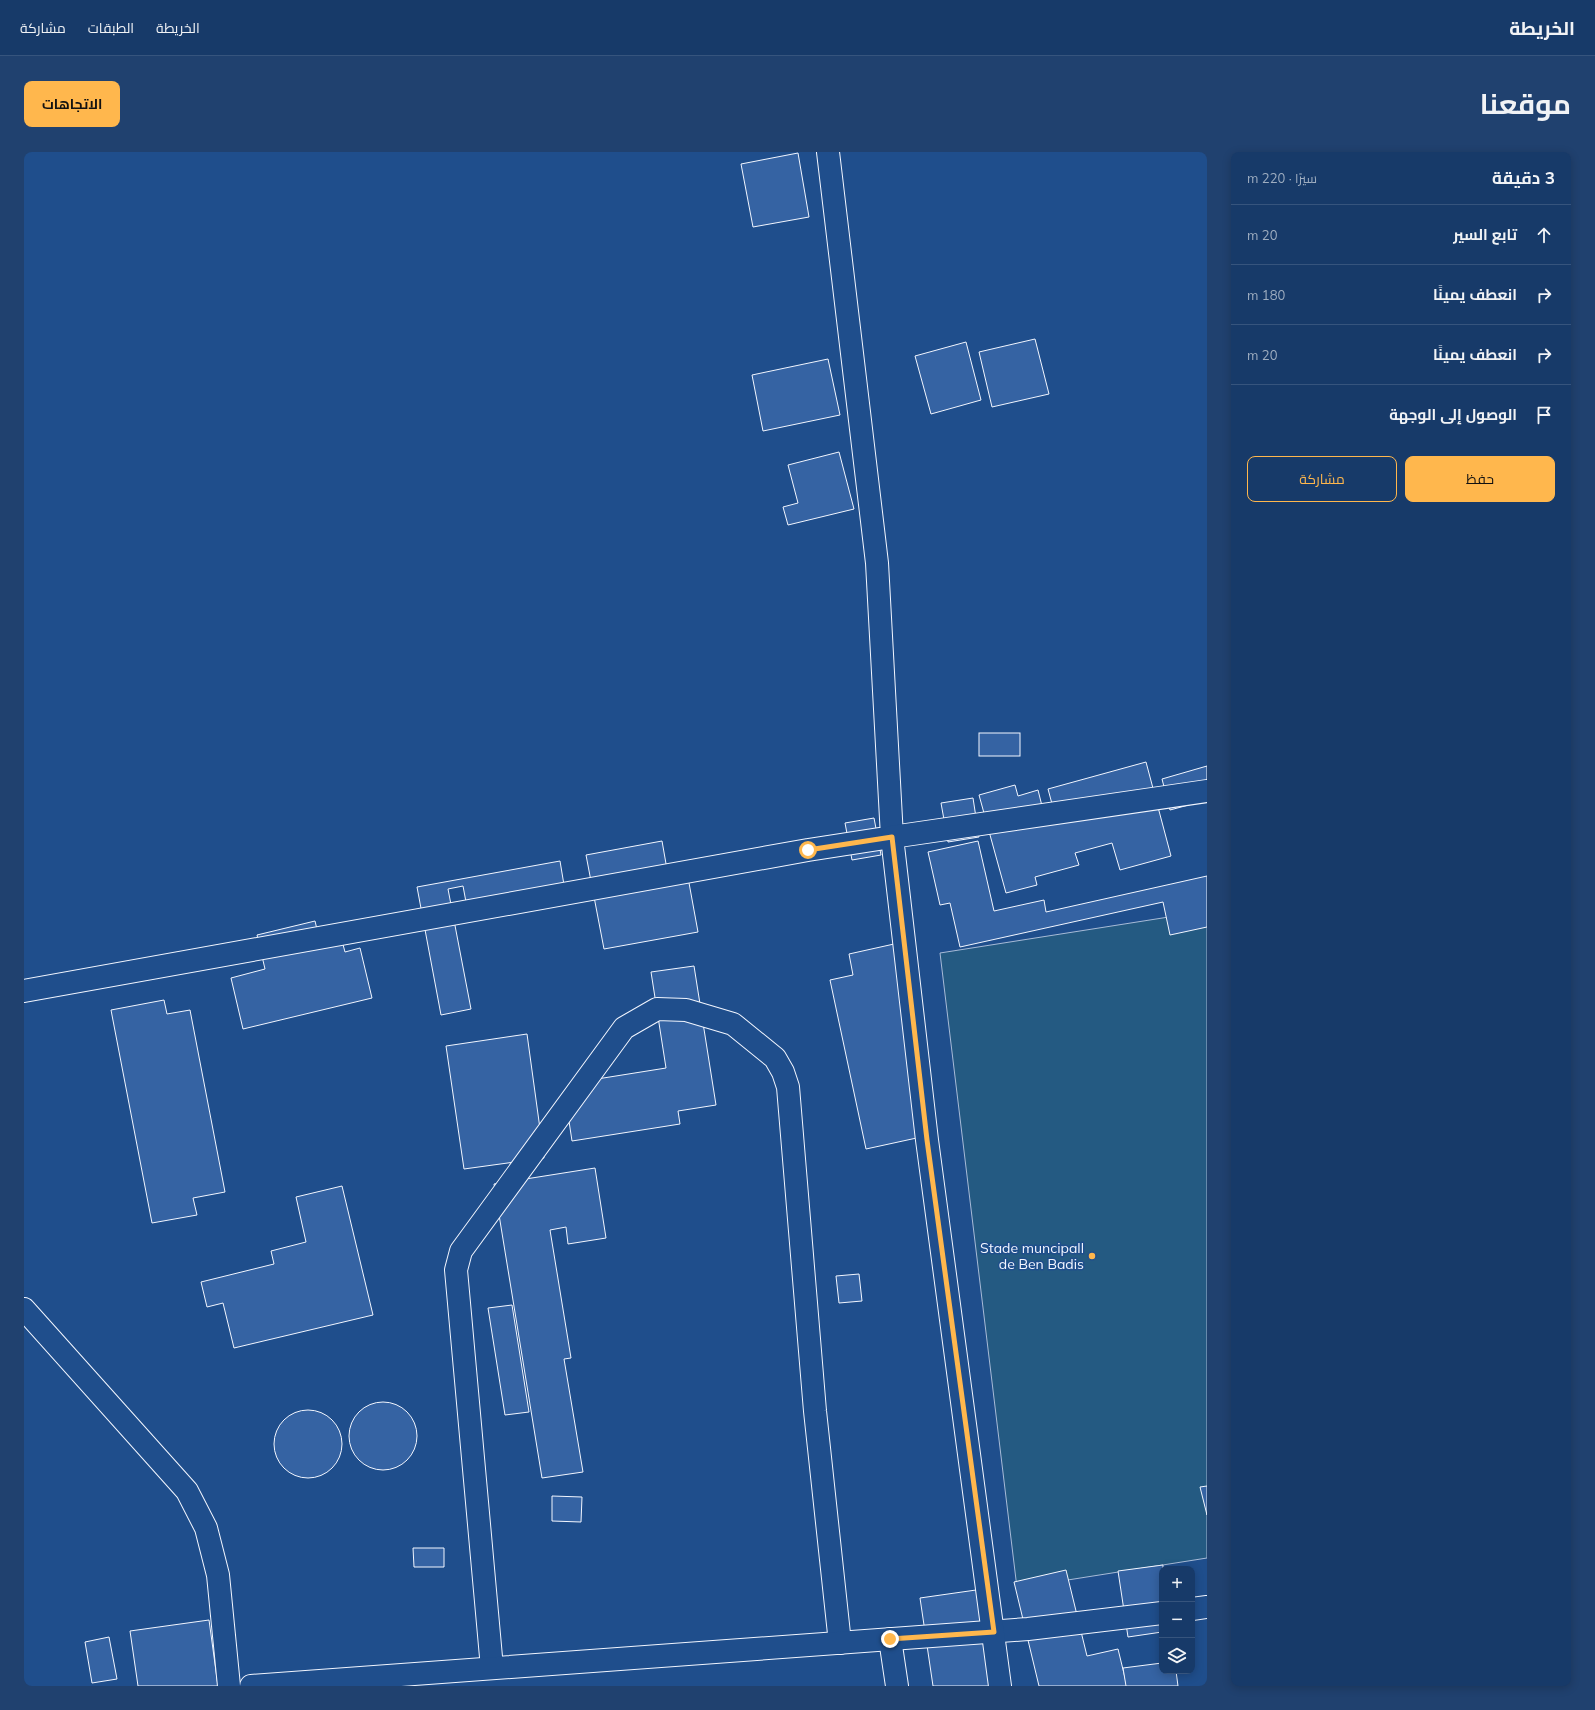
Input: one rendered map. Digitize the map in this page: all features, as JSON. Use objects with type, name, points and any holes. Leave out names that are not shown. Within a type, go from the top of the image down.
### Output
[{"type":"street","points":[[828,152],[877,563],[892,837],[927,1140],[994,1632],[1000,1686]]},
{"type":"street","points":[[24,991],[808,850],[1207,791]]},
{"type":"street","points":[[492,1668],[456,1270],[461,1251],[624,1028],[657,1009],[686,1010],[733,1024],[775,1058],[783,1072],[788,1087],[816,1411],[840,1643]]},
{"type":"street","points":[[24,1309],[187,1491],[206,1528],[218,1575],[229,1686]]},
{"type":"street","points":[[1195,1609],[1207,1607]]},
{"type":"street","points":[[251,1686],[994,1632],[1159,1613]]},
{"type":"street","points":[[890,1639],[896,1686]]},
{"type":"shaded area","name":"Stade muncipall de Ben Badis","points":[[1207,911],[1207,1558],[1017,1588],[940,953]]},
{"type":"building","points":[[798,153],[809,217],[753,227],[741,164]]},
{"type":"building","points":[[1035,339],[1049,394],[992,407],[979,352]]},
{"type":"building","points":[[966,342],[981,400],[931,414],[915,356]]},
{"type":"building","points":[[828,359],[840,415],[763,431],[752,375]]},
{"type":"building","points":[[839,452],[854,509],[788,525],[783,507],[798,503],[788,465]]},
{"type":"building","points":[[979,733],[1020,733],[1020,756],[979,756]]},
{"type":"building","points":[[1146,762],[1171,856],[1120,870],[1112,843],[1075,853],[1079,865],[1035,877],[1037,885],[1006,893],[979,795],[1015,785],[1018,796],[1038,790],[1045,818],[1055,815],[1048,789]]},
{"type":"building","points":[[1207,766],[1207,800],[1170,810],[1162,779]]},
{"type":"building","points":[[973,798],[979,837],[948,842],[941,803]]},
{"type":"building","points":[[874,818],[881,855],[852,860],[845,823]]},
{"type":"building","points":[[662,841],[668,875],[687,872],[698,932],[604,949],[586,855]]},
{"type":"building","points":[[978,841],[994,911],[1044,900],[1046,912],[1207,876],[1207,927],[1170,935],[1163,902],[960,947],[950,903],[940,905],[928,852]]},
{"type":"building","points":[[560,861],[565,891],[469,918],[463,886],[448,889],[471,1009],[441,1015],[417,887]]},
{"type":"building","points":[[315,921],[320,942],[341,937],[345,952],[360,948],[372,998],[243,1029],[231,978],[265,969],[257,935]]},
{"type":"building","points":[[894,944],[935,1134],[866,1149],[830,980],[853,975],[849,954]]},
{"type":"building","points":[[694,966],[716,1105],[678,1111],[680,1124],[572,1141],[567,1108],[572,1083],[666,1068],[651,972]]},
{"type":"building","points":[[164,1000],[167,1014],[190,1010],[225,1192],[193,1198],[197,1215],[152,1223],[111,1010]]},
{"type":"building","points":[[527,1034],[544,1158],[464,1169],[446,1046]]},
{"type":"building","points":[[595,1168],[606,1238],[568,1244],[566,1227],[550,1230],[571,1358],[564,1359],[583,1472],[542,1478],[494,1184]]},
{"type":"building","points":[[342,1186],[373,1315],[234,1348],[223,1303],[207,1307],[201,1282],[274,1264],[271,1251],[306,1242],[296,1197]]},
{"type":"building","points":[[859,1274],[862,1301],[839,1303],[836,1276]]},
{"type":"building","points":[[512,1305],[529,1412],[505,1415],[488,1308]]},
{"type":"building","points":[[383,1402],[396,1405],[407,1412],[414,1423],[417,1436],[414,1449],[407,1460],[396,1467],[383,1470],[370,1467],[359,1460],[352,1449],[349,1436],[352,1423],[359,1412],[370,1405]]},
{"type":"building","points":[[308,1410],[321,1413],[332,1420],[339,1431],[342,1444],[339,1457],[332,1468],[321,1475],[308,1478],[295,1475],[284,1468],[277,1457],[274,1444],[277,1431],[284,1420],[295,1413]]},
{"type":"building","points":[[1207,1486],[1207,1515],[1200,1487]]},
{"type":"building","points":[[552,1496],[582,1497],[581,1522],[552,1521]]},
{"type":"building","points":[[413,1548],[444,1548],[444,1567],[414,1567]]},
{"type":"building","points":[[1163,1565],[1159,1566],[1159,1632],[1128,1637],[1118,1571]]},
{"type":"building","points":[[1066,1570],[1087,1656],[1118,1649],[1127,1686],[1039,1686],[1014,1582]]},
{"type":"building","points":[[983,1589],[991,1686],[933,1686],[920,1598]]},
{"type":"building","points":[[209,1620],[218,1686],[138,1686],[130,1631]]},
{"type":"building","points":[[109,1637],[117,1679],[92,1683],[85,1642]]},
{"type":"building","points":[[1159,1663],[1159,1674],[1176,1674],[1178,1686],[1126,1686],[1123,1668]]},
{"type":"place","name":"Stade muncipall de Ben Badis","points":[[1092,1256]]},
{"type":"route","points":[[808,850],[892,837],[927,1140],[994,1632],[890,1639]]}]
